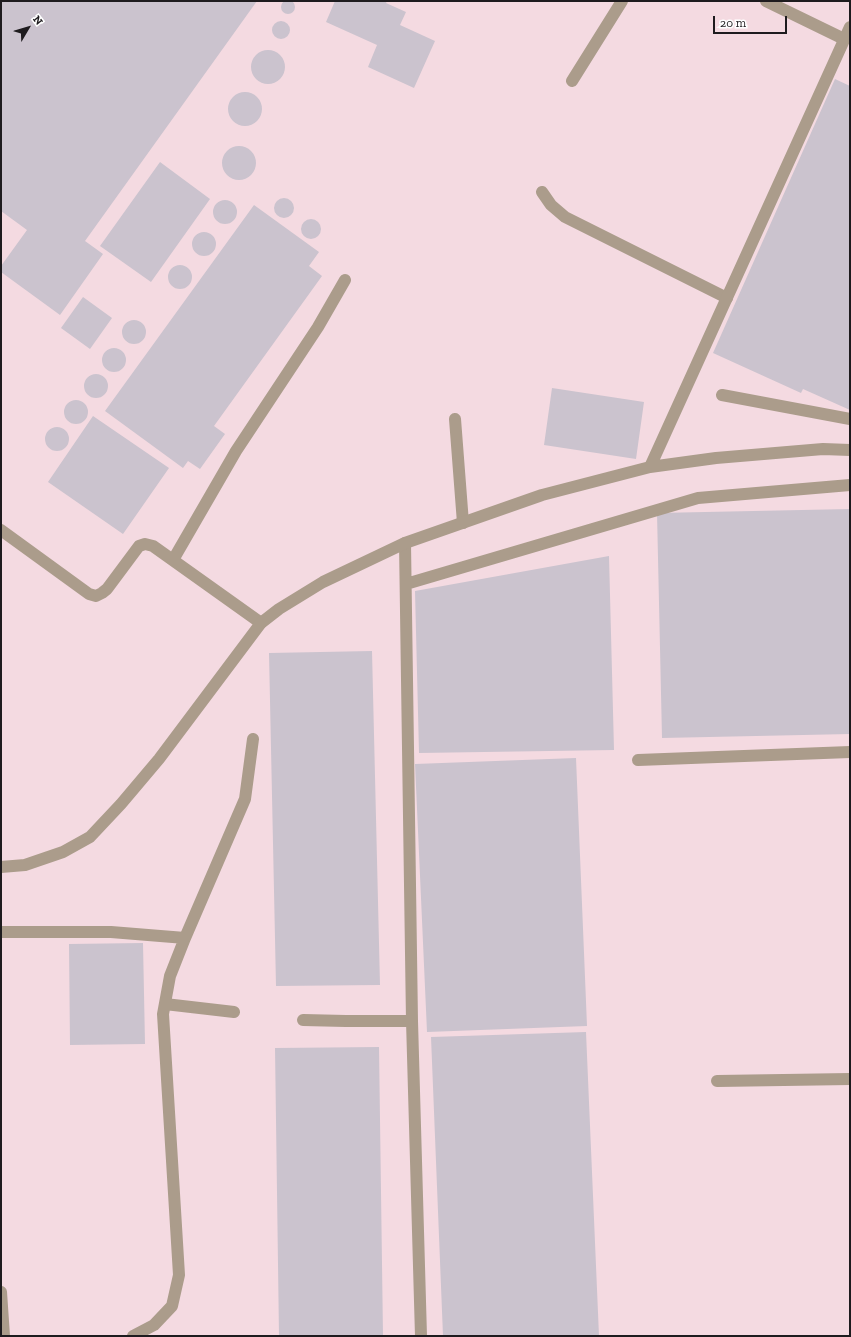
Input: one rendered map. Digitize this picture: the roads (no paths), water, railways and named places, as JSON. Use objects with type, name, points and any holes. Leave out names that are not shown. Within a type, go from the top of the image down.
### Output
[{"type":"street","points":[[572,82],[622,1]]},
{"type":"street","points":[[766,1],[844,39]]},
{"type":"street","points":[[650,467],[850,28]]},
{"type":"street","points":[[542,192],[551,205],[565,217],[727,298]]},
{"type":"street","points":[[173,560],[236,451],[318,327],[345,280]]},
{"type":"street","points":[[722,395],[850,419]]},
{"type":"street","points":[[455,418],[463,523]]},
{"type":"street","points":[[1,867],[25,865],[63,852],[90,837],[121,804],[159,759],[261,623],[279,609],[323,582],[405,543],[542,495],[650,467],[724,457],[823,449],[850,450]]},
{"type":"street","points":[[406,584],[698,498],[850,485]]},
{"type":"street","points":[[1,530],[89,594],[96,596],[102,594],[139,546],[145,544],[153,546],[261,623]]},
{"type":"street","points":[[405,543],[412,1021],[420,1336]]},
{"type":"street","points":[[133,1336],[154,1325],[172,1306],[179,1275],[163,1014],[170,976],[245,799],[253,739]]},
{"type":"street","points":[[638,760],[850,752]]},
{"type":"street","points":[[1,932],[111,932],[185,938]]},
{"type":"street","points":[[165,1004],[234,1012]]},
{"type":"street","points":[[303,1020],[412,1021]]},
{"type":"street","points":[[717,1081],[850,1080]]},
{"type":"street","points":[[1,1292],[4,1336]]}]
